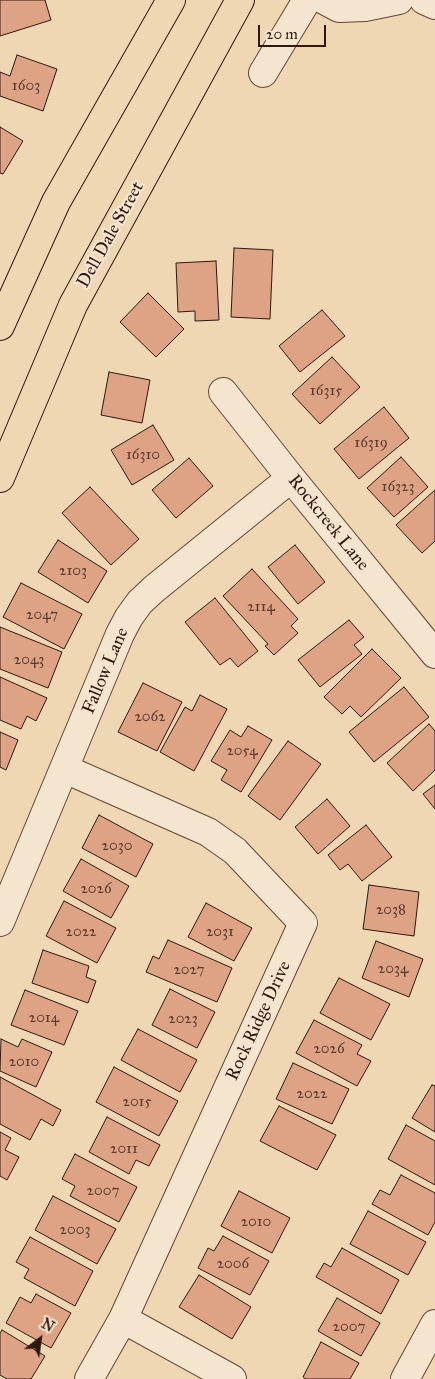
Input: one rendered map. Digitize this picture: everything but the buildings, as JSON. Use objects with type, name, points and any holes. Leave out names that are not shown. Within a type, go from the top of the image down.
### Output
[{"type":"main road","points":[[0,326],[56,202],[171,0]]},
{"type":"main road","name":"Dell Dale Street","points":[[0,478],[73,305],[240,0]]},
{"type":"street","points":[[263,73],[307,0]]},
{"type":"street","points":[[324,0],[339,8],[365,8],[399,0]]},
{"type":"street","points":[[424,0],[435,5]]},
{"type":"street","name":"Rockcreek Lane","points":[[223,392],[435,654]]},
{"type":"street","name":"Fallow Lane","points":[[0,922],[129,616],[140,602],[159,585],[291,478]]},
{"type":"street","name":"Rock Ridge Drive","points":[[65,769],[208,832],[235,851],[303,923],[123,1319],[89,1379]]},
{"type":"street","points":[[123,1319],[232,1379]]},
{"type":"street","points":[[404,1379],[435,1324]]}]
